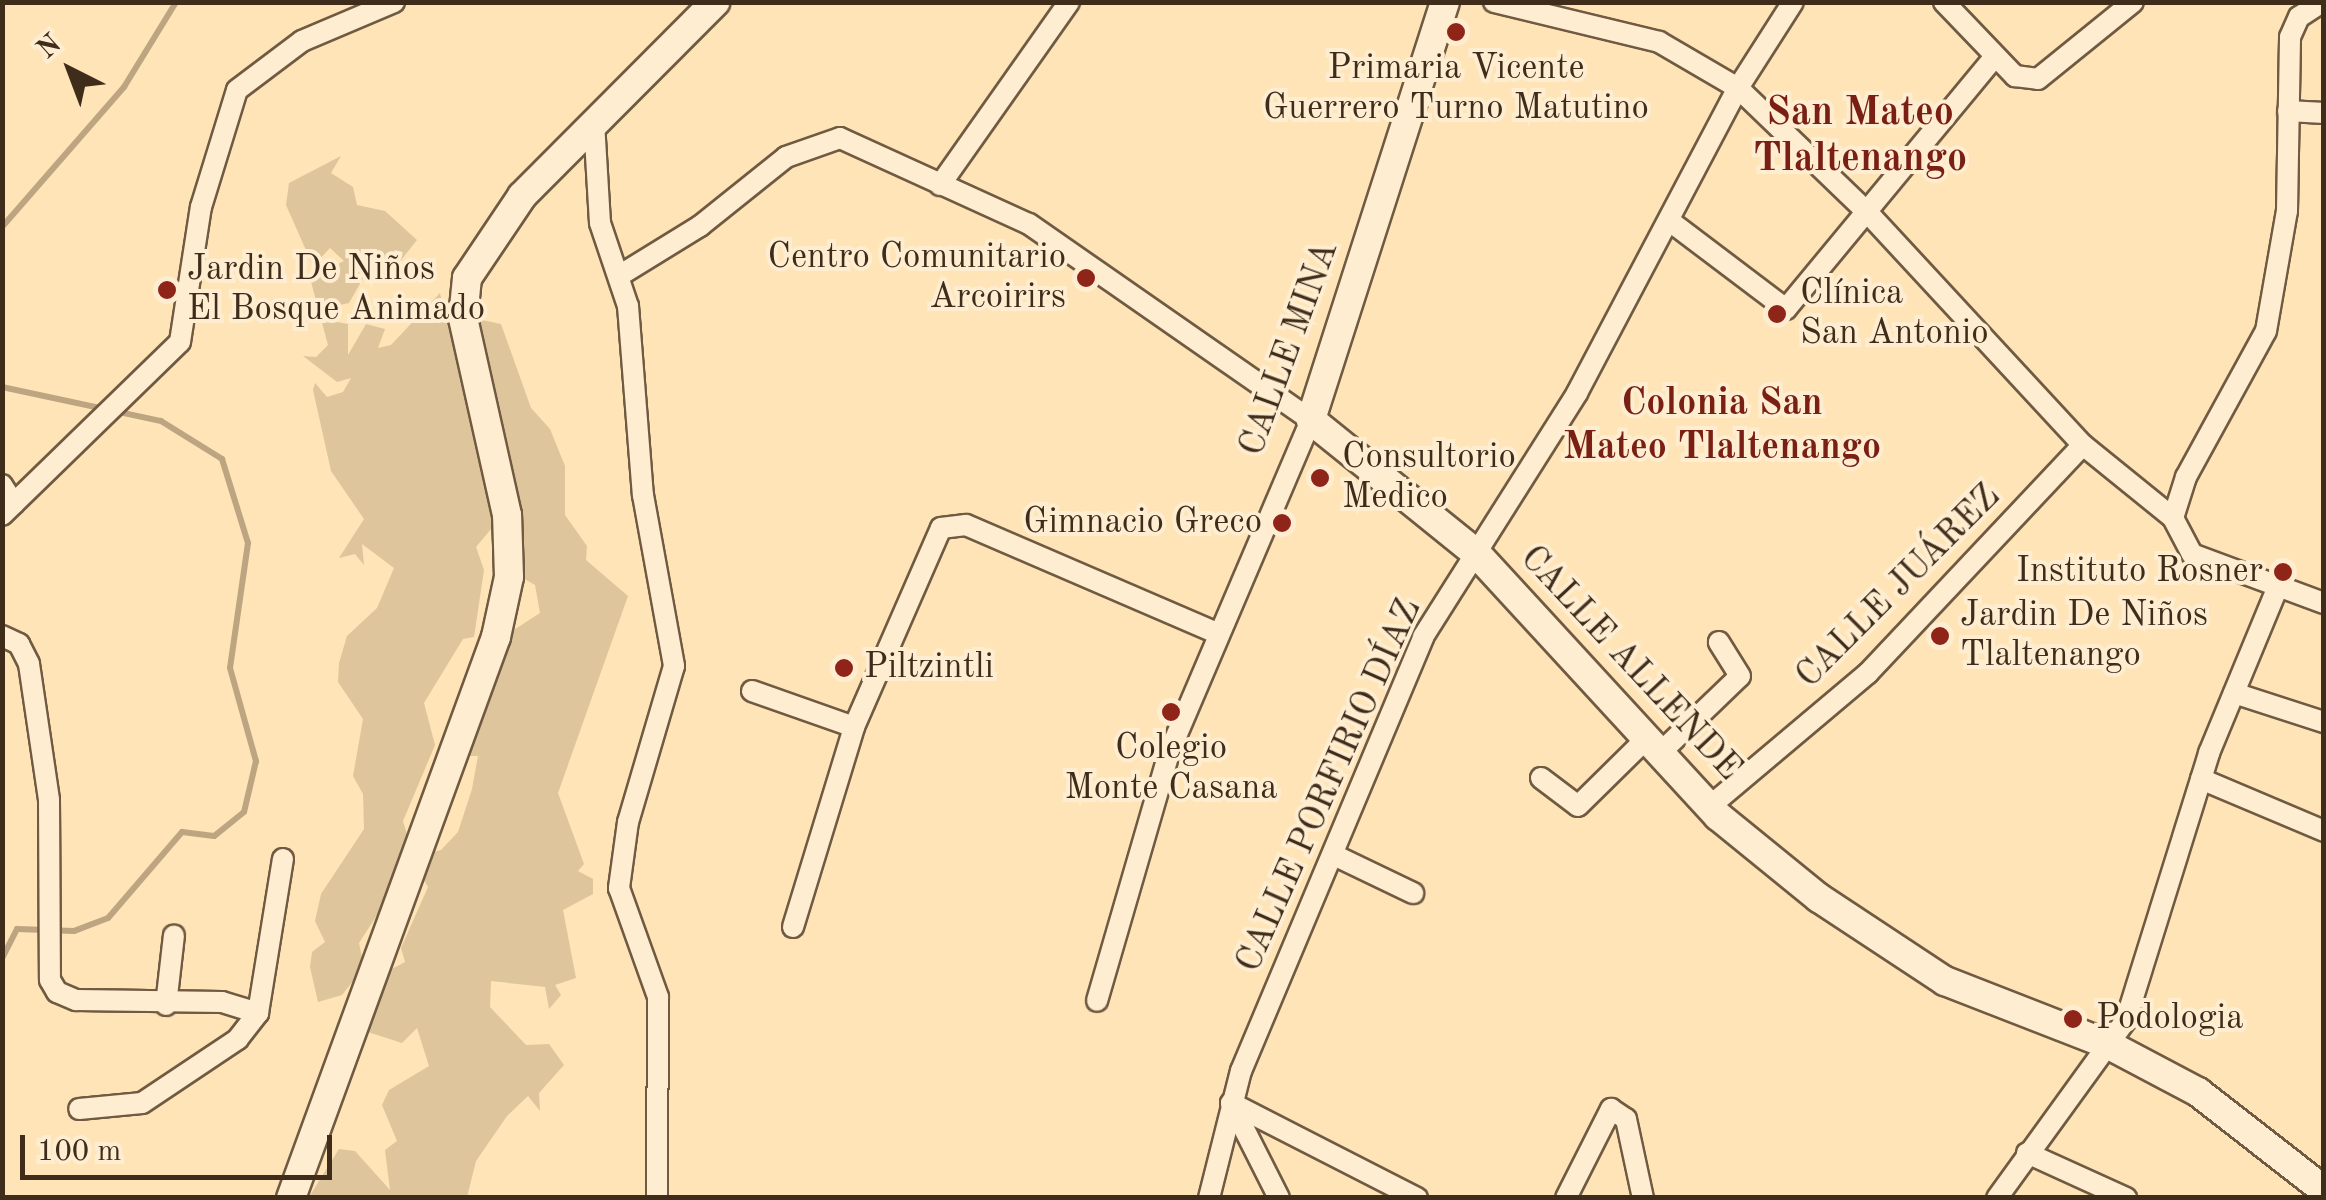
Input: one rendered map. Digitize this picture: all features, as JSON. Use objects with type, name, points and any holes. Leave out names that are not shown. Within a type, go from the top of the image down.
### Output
[{"type":"street","points":[[2,485],[8,510],[163,366],[180,342],[201,207],[237,90],[302,41],[394,2]]},
{"type":"street","points":[[290,1198],[496,637],[509,576],[507,515],[463,318],[467,278],[522,196],[715,2]]},
{"type":"street","points":[[940,186],[1069,2]]},
{"type":"street","name":"CALLE MINA","points":[[1096,1000],[1169,752],[1214,632],[1311,420],[1445,2]]},
{"type":"street","points":[[1494,2],[1627,31],[1738,88],[1868,213],[2082,445],[2173,518],[2192,554],[2276,591],[2324,603]]},
{"type":"street","name":"CALLE PORFIRIO DÍAZ","points":[[1209,1198],[1231,1103],[1423,637],[1477,554],[1671,222],[1738,88],[1793,2]]},
{"type":"street","points":[[1944,2],[1994,58],[2016,76],[2038,79],[2133,2]]},
{"type":"street","points":[[2173,518],[2181,488],[2266,331],[2287,211],[2290,37],[2299,18],[2322,2]]},
{"type":"street","points":[[1671,222],[1786,308],[1994,58]]},
{"type":"street","points":[[2288,111],[2324,114]]},
{"type":"street","points":[[594,122],[600,223],[622,274],[643,494],[674,666],[628,822],[619,888],[658,998],[656,1198]]},
{"type":"street","name":"CALLE ALLENDE","points":[[622,274],[700,226],[786,156],[840,138],[1029,224],[1311,420],[1477,554],[1709,807],[1907,959],[2107,1044],[2198,1092],[2324,1190]]},
{"type":"street","name":"CALLE JUÁREZ","points":[[1709,807],[1868,673],[2082,445]]},
{"type":"street","points":[[793,927],[854,727],[935,537],[951,524],[1214,632]]},
{"type":"street","points":[[1997,1198],[2107,1044],[2147,969],[2201,778],[2276,591]]},
{"type":"street","points":[[2,636],[19,644],[30,664],[49,800],[50,980],[67,999],[166,1005],[222,1002],[258,1013]]},
{"type":"street","points":[[1541,778],[1578,806],[1740,676],[1719,642]]},
{"type":"street","points":[[752,691],[854,727]]},
{"type":"street","points":[[2234,693],[2324,722]]},
{"type":"street","points":[[2201,778],[2324,831]]},
{"type":"street","points":[[1334,854],[1412,894]]},
{"type":"street","points":[[79,1109],[142,1103],[238,1039],[258,1013],[283,859]]},
{"type":"street","points":[[166,1005],[174,935]]},
{"type":"street","points":[[1231,1103],[1279,1198]]},
{"type":"street","points":[[1231,1103],[1417,1198]]},
{"type":"street","points":[[1566,1198],[1600,1121],[1616,1109],[1626,1119],[1642,1198]]},
{"type":"street","points":[[2027,1153],[2126,1198]]},
{"type":"shaded area","points":[[341,156],[331,173],[353,187],[357,205],[385,211],[417,240],[398,264],[373,261],[349,303],[335,306],[330,321],[348,324],[348,355],[366,324],[385,329],[378,348],[391,345],[440,293],[446,321],[468,345],[482,320],[501,324],[531,408],[550,429],[565,466],[565,515],[587,546],[586,560],[628,596],[558,793],[584,864],[578,871],[593,879],[593,894],[563,910],[576,978],[555,985],[561,995],[549,1009],[545,987],[491,981],[490,1007],[526,1045],[549,1044],[564,1065],[539,1093],[540,1111],[528,1096],[507,1116],[476,1161],[467,1197],[309,1197],[339,1149],[355,1151],[390,1190],[385,1150],[397,1141],[382,1105],[389,1090],[429,1066],[417,1028],[402,1043],[368,1032],[365,1018],[384,973],[405,962],[401,948],[428,887],[417,867],[421,855],[441,850],[458,832],[472,789],[478,756],[462,756],[478,653],[540,613],[535,585],[514,573],[502,516],[476,547],[484,570],[474,637],[463,639],[424,703],[435,745],[403,821],[410,845],[402,907],[379,912],[359,943],[364,967],[342,995],[318,1002],[310,967],[312,952],[325,942],[315,921],[321,894],[364,829],[363,794],[353,776],[363,719],[338,682],[339,663],[347,636],[377,608],[394,568],[362,544],[364,565],[355,554],[339,558],[364,519],[331,471],[313,390],[315,383],[327,397],[343,392],[351,378],[337,382],[303,356],[316,357],[328,345],[310,278],[344,261],[330,248],[313,266],[286,205],[289,183]]},
{"type":"waterway","points":[[2,227],[124,87],[176,2]]},
{"type":"waterway","points":[[2,387],[161,421],[222,459],[248,543],[230,668],[256,761],[244,812],[214,836],[182,832],[108,918],[74,931],[17,929],[2,958]]},
{"type":"place","name":"Primaria Vicente Guerrero Turno Matutino","points":[[1456,32]]},
{"type":"place","name":"Centro Comunitario Arcoirirs","points":[[1086,278]]},
{"type":"place","name":"Jardin De Niños El Bosque Animado","points":[[167,290]]},
{"type":"place","name":"Clínica San Antonio","points":[[1777,314]]},
{"type":"place","name":"Consultorio Medico","points":[[1320,478]]},
{"type":"place","name":"Gimnacio Greco","points":[[1282,523]]},
{"type":"place","name":"Instituto Rosner","points":[[2283,572]]},
{"type":"place","name":"Jardin De Niños Tlaltenango","points":[[1940,636]]},
{"type":"place","name":"Piltzintli","points":[[844,668]]},
{"type":"place","name":"Colegio Monte Casana","points":[[1171,712]]},
{"type":"place","name":"Podologia","points":[[2073,1019]]},
{"type":"district","name":"San Mateo Tlaltenango","points":[[1860,137]]},
{"type":"district","name":"Colonia San Mateo Tlaltenango","points":[[1722,427]]}]
